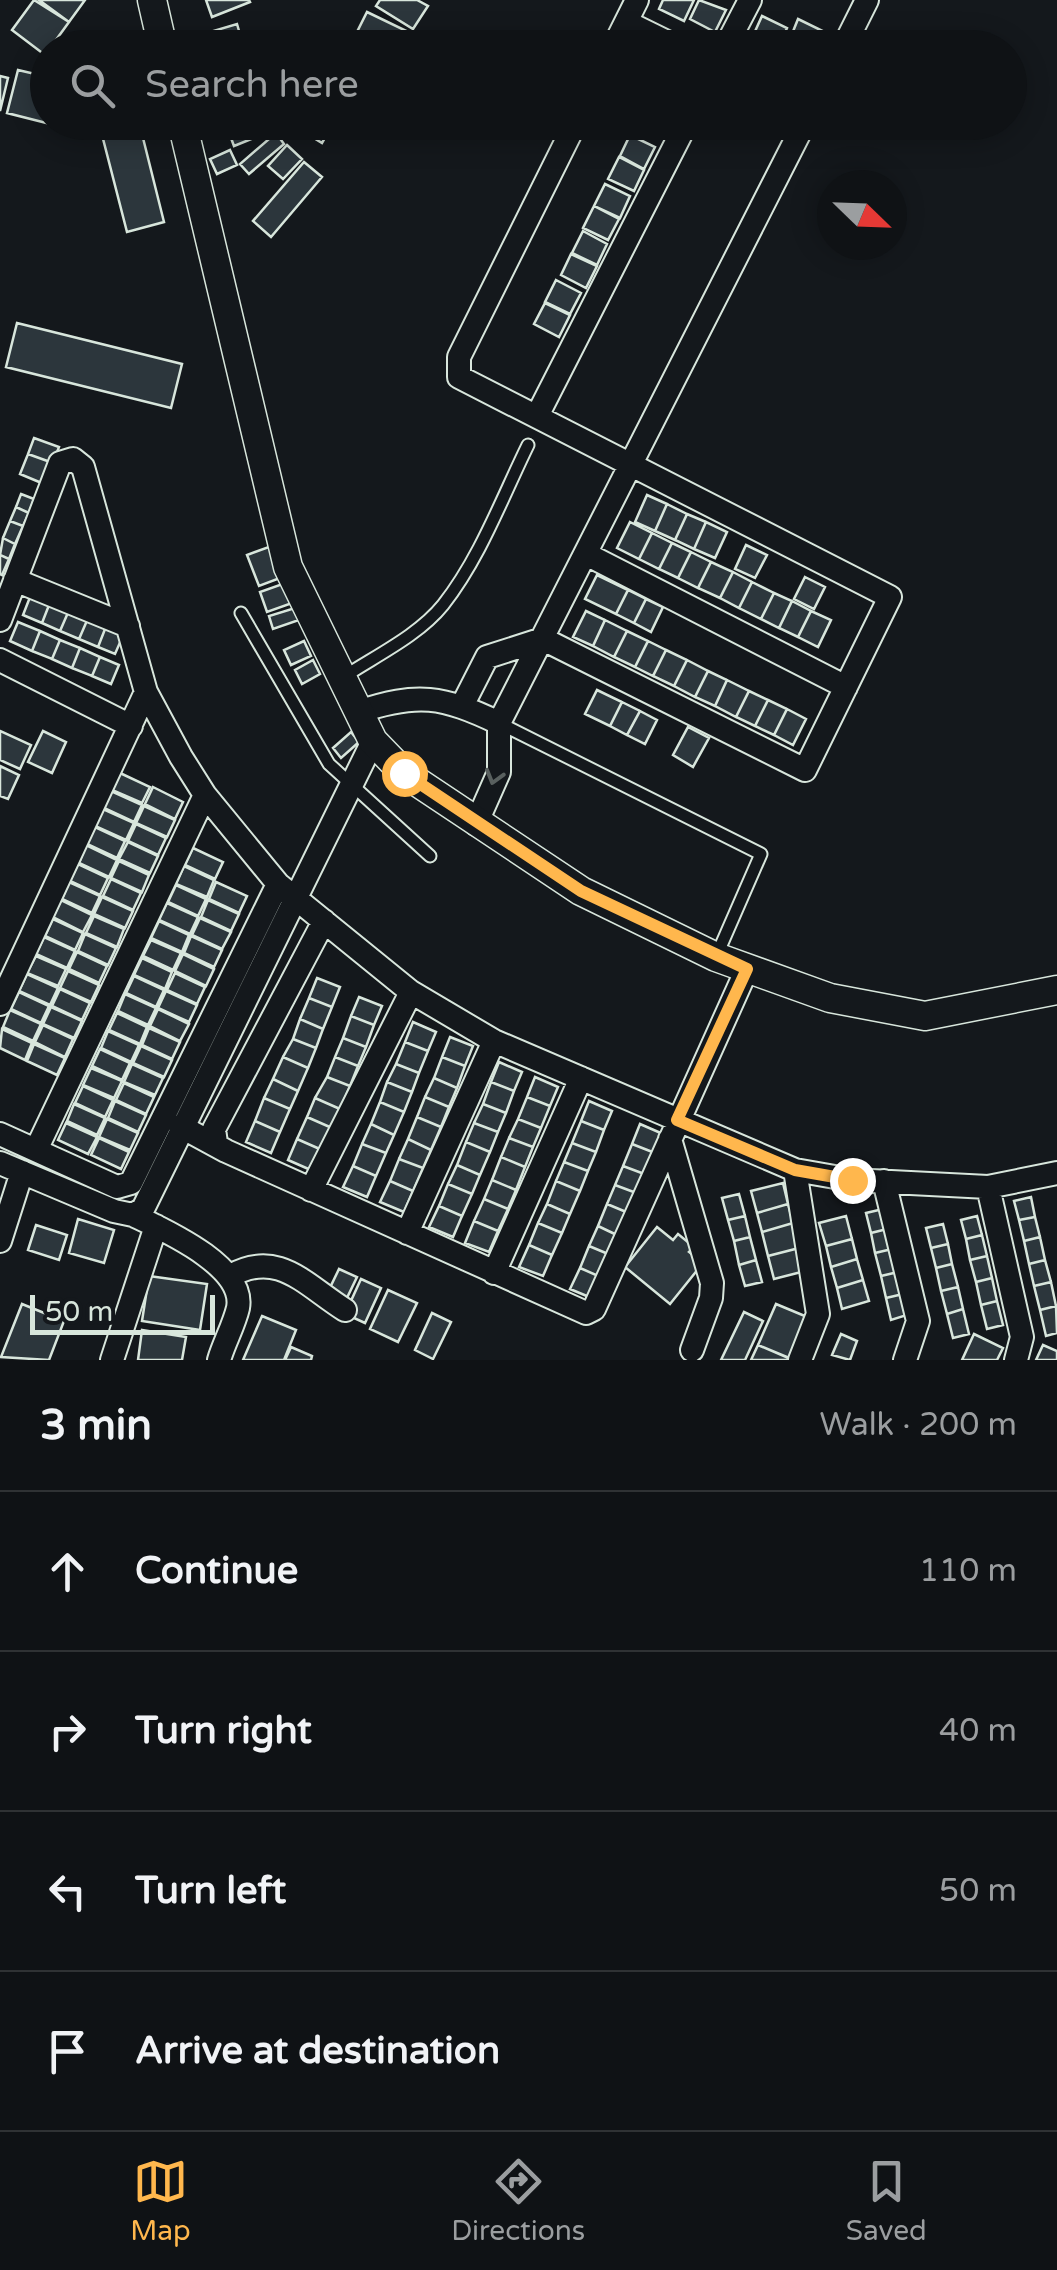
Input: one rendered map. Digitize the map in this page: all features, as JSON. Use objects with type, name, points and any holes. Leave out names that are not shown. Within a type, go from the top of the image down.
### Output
[{"type":"street","points":[[152,0],[159,30]]},
{"type":"street","points":[[622,30],[637,0]]},
{"type":"street","points":[[734,30],[750,0]]},
{"type":"street","points":[[852,30],[868,0]]},
{"type":"street","points":[[626,22],[642,30]]},
{"type":"street","points":[[186,140],[288,567],[373,741],[404,773],[581,891],[716,957],[830,998],[925,1016],[1057,990]]},
{"type":"street","points":[[462,706],[488,657],[543,640],[804,770],[890,597],[459,378],[459,356],[567,140]]},
{"type":"street","points":[[537,416],[678,140]]},
{"type":"street","points":[[476,824],[499,772],[499,723],[796,140]]},
{"type":"street","points":[[0,620],[60,463],[73,460],[82,467],[146,692],[205,795],[286,891],[411,992],[494,1041],[581,1078],[674,1129],[795,1170],[884,1181],[988,1187],[1057,1172]]},
{"type":"street","points":[[586,554],[846,687]]},
{"type":"street","points":[[15,580],[128,626]]},
{"type":"street","points":[[0,660],[131,726]]},
{"type":"street","points":[[0,1004],[146,692]]},
{"type":"street","points":[[358,712],[404,697],[462,706],[499,723]]},
{"type":"street","points":[[0,1134],[117,1186],[131,1183],[286,891],[354,785],[373,741]]},
{"type":"street","points":[[36,1150],[205,795]]},
{"type":"street","points":[[133,1215],[143,1209],[286,891]]},
{"type":"street","points":[[216,1142],[214,1130],[324,921]]},
{"type":"street","points":[[180,1126],[576,1311],[594,1309],[747,969]]},
{"type":"street","points":[[311,1190],[411,992]]},
{"type":"street","points":[[406,1233],[494,1041]]},
{"type":"street","points":[[494,1273],[581,1078]]},
{"type":"street","points":[[674,1129],[712,1283],[712,1298],[692,1350]]},
{"type":"street","points":[[0,1163],[133,1215],[216,1262],[230,1276],[239,1305],[218,1360]]},
{"type":"street","points":[[795,1170],[818,1314],[800,1360]]},
{"type":"street","points":[[0,1241],[22,1172]]},
{"type":"street","points":[[884,1181],[918,1321],[915,1340],[905,1360]]},
{"type":"street","points":[[988,1187],[1022,1336],[1016,1360]]},
{"type":"street","points":[[112,1360],[156,1226]]},
{"type":"street","points":[[230,1276],[250,1265],[276,1266],[345,1310]]},
{"type":"lane","points":[[342,678],[421,626],[442,606],[471,562],[528,445]]},
{"type":"lane","points":[[241,613],[330,764],[430,856]]},
{"type":"lane","points":[[499,723],[761,854],[716,957]]},
{"type":"building","points":[[34,0],[69,22],[63,30],[30,30],[30,44],[12,30]]},
{"type":"building","points":[[39,0],[85,0],[69,22]]},
{"type":"building","points":[[206,0],[249,0],[250,2],[212,17]]},
{"type":"building","points":[[380,0],[417,0],[428,6],[413,29],[376,6]]},
{"type":"building","points":[[663,0],[694,0],[684,21],[659,9]]},
{"type":"building","points":[[699,0],[726,10],[716,30],[690,19]]},
{"type":"building","points":[[367,12],[404,30],[358,30]]},
{"type":"building","points":[[762,16],[787,28],[786,30],[756,30]]},
{"type":"building","points":[[798,19],[821,30],[794,30]]},
{"type":"building","points":[[237,24],[239,30],[217,30]]},
{"type":"building","points":[[18,70],[30,73],[30,119],[7,113]]},
{"type":"building","points":[[0,76],[8,78],[0,111]]},
{"type":"building","points":[[103,140],[144,140],[164,222],[127,232]]},
{"type":"building","points":[[268,140],[281,140],[284,144],[249,174],[240,164]]},
{"type":"building","points":[[628,140],[640,140],[655,147],[644,169],[620,156]]},
{"type":"building","points":[[287,145],[302,159],[283,179],[268,166]]},
{"type":"building","points":[[230,150],[237,165],[217,174],[210,159]]},
{"type":"building","points":[[619,157],[644,170],[634,191],[608,179]]},
{"type":"building","points":[[304,162],[322,177],[271,237],[253,221]]},
{"type":"building","points":[[605,184],[630,196],[620,218],[594,206]]},
{"type":"building","points":[[594,206],[619,219],[608,240],[583,228]]},
{"type":"building","points":[[583,231],[607,244],[597,265],[572,253]]},
{"type":"building","points":[[571,254],[597,266],[586,288],[561,275]]},
{"type":"building","points":[[556,280],[581,293],[570,314],[545,302]]},
{"type":"building","points":[[545,303],[570,315],[559,337],[534,324]]},
{"type":"building","points":[[17,323],[182,364],[171,408],[6,367]]},
{"type":"building","points":[[34,438],[59,447],[53,463],[28,454]]},
{"type":"building","points":[[28,454],[53,463],[44,484],[20,474]]},
{"type":"building","points":[[21,494],[34,499],[29,513],[16,507]]},
{"type":"building","points":[[647,495],[667,504],[655,531],[635,522]]},
{"type":"building","points":[[667,504],[687,514],[675,540],[655,531]]},
{"type":"building","points":[[16,507],[29,513],[23,526],[10,521]]},
{"type":"building","points":[[687,514],[706,522],[694,549],[675,540]]},
{"type":"building","points":[[10,521],[23,526],[15,544],[3,538]]},
{"type":"building","points":[[630,522],[652,533],[639,559],[617,548]]},
{"type":"building","points":[[706,522],[727,532],[715,558],[694,549]]},
{"type":"building","points":[[652,533],[672,543],[659,569],[639,559]]},
{"type":"building","points":[[3,538],[15,544],[9,559],[0,555]]},
{"type":"building","points":[[672,543],[691,552],[678,578],[659,569]]},
{"type":"building","points":[[277,544],[288,575],[259,586],[247,555]]},
{"type":"building","points":[[746,545],[767,555],[755,578],[735,569]]},
{"type":"building","points":[[691,552],[711,562],[698,588],[678,578]]},
{"type":"building","points":[[0,555],[9,559],[2,575],[0,574]]},
{"type":"building","points":[[711,562],[733,572],[720,598],[698,588]]},
{"type":"building","points":[[733,572],[752,582],[739,608],[720,598]]},
{"type":"building","points":[[597,575],[628,590],[616,614],[585,599]]},
{"type":"building","points":[[805,577],[825,587],[814,609],[794,599]]},
{"type":"building","points":[[288,582],[295,602],[267,612],[260,592]]},
{"type":"building","points":[[752,582],[774,593],[761,619],[739,608]]},
{"type":"building","points":[[628,590],[646,599],[634,623],[616,614]]},
{"type":"building","points":[[32,592],[51,600],[42,623],[23,615]]},
{"type":"building","points":[[774,593],[792,601],[779,628],[761,619]]},
{"type":"building","points":[[646,599],[663,607],[651,632],[634,623]]},
{"type":"building","points":[[51,600],[70,608],[60,631],[42,623]]},
{"type":"building","points":[[792,601],[811,611],[798,637],[779,628]]},
{"type":"building","points":[[70,608],[89,616],[79,639],[60,631]]},
{"type":"building","points":[[295,608],[299,620],[273,629],[269,616]]},
{"type":"building","points":[[586,611],[605,620],[593,646],[573,637]]},
{"type":"building","points":[[811,611],[831,620],[818,647],[798,637]]},
{"type":"building","points":[[89,616],[107,624],[98,647],[79,639]]},
{"type":"building","points":[[605,620],[627,631],[614,657],[593,646]]},
{"type":"building","points":[[18,622],[40,631],[32,651],[10,641]]},
{"type":"building","points":[[107,624],[125,631],[115,654],[98,647]]},
{"type":"building","points":[[40,631],[60,640],[52,659],[32,651]]},
{"type":"building","points":[[627,631],[648,641],[635,667],[614,657]]},
{"type":"building","points":[[60,640],[80,648],[72,668],[52,659]]},
{"type":"building","points":[[304,641],[311,656],[291,665],[284,650]]},
{"type":"building","points":[[648,641],[666,650],[653,676],[635,667]]},
{"type":"building","points":[[80,648],[100,657],[92,676],[72,668]]},
{"type":"building","points":[[666,650],[687,660],[674,686],[653,676]]},
{"type":"building","points":[[100,657],[119,665],[111,684],[92,676]]},
{"type":"building","points":[[313,660],[320,674],[302,684],[295,670]]},
{"type":"building","points":[[687,660],[708,671],[695,697],[674,686]]},
{"type":"building","points":[[708,671],[727,680],[715,706],[695,697]]},
{"type":"building","points":[[727,680],[749,691],[736,717],[715,706]]},
{"type":"building","points":[[597,690],[622,702],[610,726],[585,714]]},
{"type":"building","points":[[749,691],[768,700],[755,726],[736,717]]},
{"type":"building","points":[[768,700],[787,709],[774,735],[755,726]]},
{"type":"building","points":[[622,702],[640,711],[627,735],[610,726]]},
{"type":"building","points":[[787,709],[806,719],[793,745],[774,735]]},
{"type":"building","points":[[640,711],[657,720],[645,744],[627,735]]},
{"type":"building","points":[[688,727],[709,738],[693,767],[673,755]]},
{"type":"building","points":[[0,731],[31,745],[20,769],[0,760]]},
{"type":"building","points":[[43,731],[66,742],[52,773],[28,762]]},
{"type":"building","points":[[351,732],[359,742],[341,758],[333,748]]},
{"type":"building","points":[[0,766],[19,775],[8,799],[0,796]]},
{"type":"building","points":[[120,773],[150,787],[142,803],[112,790]]},
{"type":"building","points":[[153,787],[183,802],[175,819],[145,804]]},
{"type":"building","points":[[111,791],[142,805],[134,822],[104,808]]},
{"type":"building","points":[[144,806],[175,820],[167,837],[136,823]]},
{"type":"building","points":[[103,809],[134,823],[126,840],[95,826]]},
{"type":"building","points":[[136,824],[166,838],[158,855],[128,841]]},
{"type":"building","points":[[95,827],[125,841],[117,858],[87,844]]},
{"type":"building","points":[[128,842],[158,856],[150,873],[119,859]]},
{"type":"building","points":[[86,845],[117,860],[109,877],[79,863]]},
{"type":"building","points":[[193,848],[223,862],[215,879],[185,865]]},
{"type":"building","points":[[119,861],[149,875],[142,892],[111,878]]},
{"type":"building","points":[[78,864],[108,878],[100,895],[70,881]]},
{"type":"building","points":[[184,866],[214,880],[207,897],[176,884]]},
{"type":"building","points":[[111,879],[141,893],[133,910],[103,896]]},
{"type":"building","points":[[69,882],[100,896],[92,913],[62,899]]},
{"type":"building","points":[[216,882],[247,896],[239,913],[209,899]]},
{"type":"building","points":[[176,885],[206,899],[198,916],[168,902]]},
{"type":"building","points":[[102,897],[133,911],[125,928],[94,914]]},
{"type":"building","points":[[61,900],[92,915],[83,932],[53,917]]},
{"type":"building","points":[[208,900],[239,914],[231,931],[201,917]]},
{"type":"building","points":[[167,903],[198,917],[190,934],[159,920]]},
{"type":"building","points":[[94,916],[124,929],[117,947],[86,933]]},
{"type":"building","points":[[200,918],[231,932],[222,949],[192,935]]},
{"type":"building","points":[[53,919],[83,933],[75,950],[45,936]]},
{"type":"building","points":[[159,921],[189,935],[182,952],[151,938]]},
{"type":"building","points":[[85,934],[116,948],[108,965],[78,951]]},
{"type":"building","points":[[191,936],[222,950],[214,967],[184,953]]},
{"type":"building","points":[[44,937],[75,951],[67,968],[36,954]]},
{"type":"building","points":[[151,940],[181,953],[173,970],[143,956]]},
{"type":"building","points":[[77,952],[107,966],[99,983],[69,969]]},
{"type":"building","points":[[183,954],[214,969],[206,986],[175,971]]},
{"type":"building","points":[[36,956],[66,969],[58,986],[27,973]]},
{"type":"building","points":[[142,958],[172,972],[165,989],[134,975]]},
{"type":"building","points":[[68,971],[99,985],[91,1002],[60,988]]},
{"type":"building","points":[[175,973],[205,987],[197,1004],[167,990]]},
{"type":"building","points":[[27,974],[58,988],[50,1005],[19,991]]},
{"type":"building","points":[[134,976],[164,990],[156,1007],[126,993]]},
{"type":"building","points":[[317,978],[340,987],[332,1007],[309,998]]},
{"type":"building","points":[[60,989],[90,1003],[82,1020],[52,1006]]},
{"type":"building","points":[[166,991],[197,1005],[189,1022],[158,1008]]},
{"type":"building","points":[[19,992],[49,1006],[41,1023],[11,1009]]},
{"type":"building","points":[[125,994],[156,1008],[148,1025],[118,1011]]},
{"type":"building","points":[[359,997],[382,1006],[374,1025],[351,1016]]},
{"type":"building","points":[[309,998],[332,1007],[323,1029],[300,1019]]},
{"type":"building","points":[[51,1007],[82,1021],[74,1038],[43,1024]]},
{"type":"building","points":[[158,1009],[189,1024],[180,1041],[150,1026]]},
{"type":"building","points":[[10,1010],[41,1024],[33,1041],[3,1027]]},
{"type":"building","points":[[117,1013],[147,1027],[140,1044],[109,1030]]},
{"type":"building","points":[[351,1016],[374,1025],[366,1047],[343,1038]]},
{"type":"building","points":[[300,1019],[323,1029],[316,1048],[293,1039]]},
{"type":"building","points":[[413,1022],[436,1032],[428,1051],[405,1042]]},
{"type":"building","points":[[43,1025],[73,1039],[65,1057],[35,1042]]},
{"type":"building","points":[[149,1028],[180,1042],[172,1059],[142,1045]]},
{"type":"building","points":[[2,1029],[32,1043],[25,1060],[0,1048]]},
{"type":"building","points":[[108,1031],[139,1045],[131,1062],[101,1048]]},
{"type":"building","points":[[450,1037],[473,1046],[465,1066],[442,1057]]},
{"type":"building","points":[[343,1038],[366,1047],[358,1066],[335,1057]]},
{"type":"building","points":[[293,1039],[316,1048],[308,1068],[283,1057]]},
{"type":"building","points":[[405,1042],[428,1051],[419,1073],[396,1064]]},
{"type":"building","points":[[34,1044],[65,1058],[57,1075],[27,1061]]},
{"type":"building","points":[[141,1046],[172,1060],[164,1077],[133,1063]]},
{"type":"building","points":[[100,1049],[130,1063],[122,1080],[92,1066]]},
{"type":"building","points":[[283,1057],[308,1068],[298,1091],[273,1079]]},
{"type":"building","points":[[335,1057],[358,1066],[350,1086],[327,1077]]},
{"type":"building","points":[[442,1057],[465,1066],[457,1088],[434,1078]]},
{"type":"building","points":[[499,1062],[522,1072],[514,1091],[491,1082]]},
{"type":"building","points":[[132,1064],[163,1078],[155,1095],[124,1082]]},
{"type":"building","points":[[396,1064],[419,1073],[412,1092],[387,1082]]},
{"type":"building","points":[[91,1068],[122,1081],[114,1098],[83,1085]]},
{"type":"building","points":[[327,1077],[350,1086],[340,1109],[315,1098]]},
{"type":"building","points":[[535,1077],[558,1087],[550,1106],[527,1097]]},
{"type":"building","points":[[434,1078],[457,1088],[449,1107],[425,1097]]},
{"type":"building","points":[[273,1079],[298,1091],[290,1109],[264,1098]]},
{"type":"building","points":[[387,1082],[412,1092],[404,1112],[380,1102]]},
{"type":"building","points":[[491,1082],[514,1091],[506,1113],[483,1104]]},
{"type":"building","points":[[124,1083],[154,1097],[146,1114],[116,1100]]},
{"type":"building","points":[[83,1086],[113,1100],[105,1117],[75,1103]]},
{"type":"building","points":[[425,1097],[449,1107],[441,1127],[417,1117]]},
{"type":"building","points":[[527,1097],[550,1106],[541,1128],[518,1119]]},
{"type":"building","points":[[264,1098],[290,1109],[280,1132],[255,1121]]},
{"type":"building","points":[[315,1098],[340,1109],[332,1128],[307,1117]]},
{"type":"building","points":[[115,1101],[146,1115],[138,1132],[108,1118]]},
{"type":"building","points":[[589,1101],[612,1111],[604,1130],[581,1121]]},
{"type":"building","points":[[380,1102],[404,1112],[394,1135],[371,1124]]},
{"type":"building","points":[[74,1104],[105,1118],[97,1135],[67,1121]]},
{"type":"building","points":[[483,1104],[506,1113],[498,1132],[474,1123]]},
{"type":"building","points":[[307,1117],[332,1128],[322,1150],[297,1139]]},
{"type":"building","points":[[417,1117],[441,1127],[431,1150],[408,1139]]},
{"type":"building","points":[[107,1119],[138,1133],[130,1150],[99,1137]]},
{"type":"building","points":[[518,1119],[541,1128],[533,1147],[509,1138]]},
{"type":"building","points":[[255,1121],[280,1132],[271,1153],[246,1142]]},
{"type":"building","points":[[581,1121],[604,1130],[596,1152],[572,1143]]},
{"type":"building","points":[[66,1123],[97,1137],[88,1154],[58,1140]]},
{"type":"building","points":[[474,1123],[498,1132],[490,1152],[466,1142]]},
{"type":"building","points":[[371,1124],[394,1135],[386,1153],[362,1144]]},
{"type":"building","points":[[640,1124],[663,1134],[655,1153],[632,1144]]},
{"type":"building","points":[[99,1138],[129,1152],[121,1169],[91,1155]]},
{"type":"building","points":[[509,1138],[533,1147],[525,1167],[501,1157]]},
{"type":"building","points":[[297,1139],[322,1150],[313,1171],[288,1160]]},
{"type":"building","points":[[408,1139],[431,1150],[423,1168],[399,1159]]},
{"type":"building","points":[[466,1142],[490,1152],[480,1175],[457,1165]]},
{"type":"building","points":[[572,1143],[596,1152],[588,1171],[564,1162]]},
{"type":"building","points":[[362,1144],[386,1153],[376,1176],[353,1166]]},
{"type":"building","points":[[632,1144],[655,1153],[647,1175],[623,1166]]},
{"type":"building","points":[[501,1157],[525,1167],[516,1190],[492,1180]]},
{"type":"building","points":[[399,1159],[423,1168],[413,1191],[390,1181]]},
{"type":"building","points":[[564,1162],[588,1171],[580,1191],[556,1181]]},
{"type":"building","points":[[457,1165],[480,1175],[472,1194],[448,1184]]},
{"type":"building","points":[[353,1166],[376,1176],[367,1197],[343,1187]]},
{"type":"building","points":[[623,1166],[647,1175],[639,1194],[615,1185]]},
{"type":"building","points":[[492,1180],[516,1190],[508,1209],[484,1199]]},
{"type":"building","points":[[390,1181],[413,1191],[404,1212],[380,1202]]},
{"type":"building","points":[[556,1181],[580,1191],[570,1214],[547,1204]]},
{"type":"building","points":[[783,1183],[788,1204],[757,1213],[751,1191]]},
{"type":"building","points":[[448,1184],[472,1194],[462,1216],[439,1206]]},
{"type":"building","points":[[615,1185],[639,1194],[631,1214],[607,1204]]},
{"type":"building","points":[[739,1194],[745,1216],[728,1220],[722,1198]]},
{"type":"building","points":[[1031,1197],[1035,1217],[1019,1220],[1014,1201]]},
{"type":"building","points":[[484,1199],[508,1209],[498,1231],[474,1221]]},
{"type":"building","points":[[547,1204],[570,1214],[562,1233],[538,1223]]},
{"type":"building","points":[[607,1204],[631,1214],[621,1237],[598,1226]]},
{"type":"building","points":[[788,1204],[793,1223],[762,1232],[757,1213]]},
{"type":"building","points":[[439,1206],[462,1216],[453,1237],[429,1227]]},
{"type":"building","points":[[883,1209],[887,1229],[871,1233],[866,1213]]},
{"type":"building","points":[[745,1216],[750,1237],[734,1241],[728,1220]]},
{"type":"building","points":[[846,1216],[852,1239],[826,1246],[819,1223]]},
{"type":"building","points":[[977,1216],[982,1235],[966,1239],[961,1220]]},
{"type":"building","points":[[1035,1217],[1040,1237],[1024,1241],[1019,1220]]},
{"type":"building","points":[[78,1219],[114,1230],[104,1263],[69,1253]]},
{"type":"building","points":[[474,1221],[498,1231],[489,1252],[465,1243]]},
{"type":"building","points":[[538,1223],[562,1233],[552,1255],[529,1245]]},
{"type":"building","points":[[793,1223],[799,1248],[768,1256],[762,1232]]},
{"type":"building","points":[[943,1224],[948,1244],[931,1248],[926,1228]]},
{"type":"building","points":[[36,1225],[67,1235],[59,1260],[28,1250]]},
{"type":"building","points":[[598,1226],[621,1237],[613,1256],[589,1246]]},
{"type":"building","points":[[657,1227],[673,1240],[678,1234],[694,1247],[689,1252],[703,1263],[670,1304],[625,1267]]},
{"type":"building","points":[[887,1229],[892,1249],[875,1253],[871,1233]]},
{"type":"building","points":[[982,1235],[987,1256],[970,1260],[966,1239]]},
{"type":"building","points":[[750,1237],[756,1260],[739,1265],[734,1241]]},
{"type":"building","points":[[1040,1237],[1045,1260],[1029,1264],[1024,1241]]},
{"type":"building","points":[[852,1239],[857,1259],[831,1267],[826,1246]]},
{"type":"building","points":[[948,1244],[952,1264],[936,1268],[931,1248]]},
{"type":"building","points":[[529,1245],[552,1255],[543,1276],[519,1267]]},
{"type":"building","points":[[589,1246],[613,1256],[603,1278],[580,1268]]},
{"type":"building","points":[[799,1248],[805,1271],[774,1279],[768,1256]]},
{"type":"building","points":[[892,1249],[898,1272],[881,1276],[875,1253]]},
{"type":"building","points":[[987,1256],[992,1278],[976,1282],[970,1260]]},
{"type":"building","points":[[857,1259],[863,1280],[837,1288],[831,1267]]},
{"type":"building","points":[[756,1260],[762,1282],[745,1286],[739,1265]]},
{"type":"building","points":[[1045,1260],[1051,1282],[1034,1286],[1029,1264]]},
{"type":"building","points":[[952,1264],[958,1287],[941,1291],[936,1268]]},
{"type":"building","points":[[580,1268],[603,1278],[594,1299],[570,1289]]},
{"type":"building","points":[[339,1269],[357,1277],[344,1304],[326,1296]]},
{"type":"building","points":[[898,1272],[903,1294],[886,1298],[881,1276]]},
{"type":"building","points":[[149,1276],[207,1284],[200,1330],[142,1321]]},
{"type":"building","points":[[992,1278],[997,1301],[981,1305],[976,1282]]},
{"type":"building","points":[[361,1279],[381,1288],[365,1323],[345,1314]]},
{"type":"building","points":[[863,1280],[869,1301],[842,1309],[837,1288]]},
{"type":"building","points":[[1051,1282],[1056,1306],[1040,1310],[1034,1286]]},
{"type":"building","points":[[958,1287],[963,1309],[947,1314],[941,1291]]},
{"type":"building","points":[[388,1290],[417,1303],[398,1342],[370,1329]]},
{"type":"building","points":[[903,1294],[907,1315],[891,1320],[886,1298]]},
{"type":"building","points":[[997,1301],[1003,1325],[987,1329],[981,1305]]},
{"type":"building","points":[[22,1304],[64,1321],[49,1360],[1,1357]]},
{"type":"building","points":[[776,1304],[812,1319],[794,1360],[758,1345]]},
{"type":"building","points":[[1056,1306],[1057,1333],[1046,1336],[1040,1310]]},
{"type":"building","points":[[963,1309],[969,1334],[953,1338],[947,1314]]},
{"type":"building","points":[[744,1312],[763,1321],[745,1360],[721,1360]]},
{"type":"building","points":[[432,1313],[451,1322],[433,1359],[415,1350]]},
{"type":"building","points":[[262,1316],[296,1330],[284,1360],[243,1360]]},
{"type":"building","points":[[142,1330],[186,1337],[182,1360],[138,1360]]},
{"type":"building","points":[[841,1334],[857,1341],[850,1360],[832,1355]]},
{"type":"building","points":[[974,1334],[1003,1348],[997,1360],[962,1360]]},
{"type":"building","points":[[758,1345],[793,1360],[751,1360]]},
{"type":"building","points":[[1043,1345],[1057,1351],[1057,1360],[1036,1360]]},
{"type":"building","points":[[291,1347],[312,1356],[311,1360],[285,1360]]},
{"type":"route","points":[[404,773],[581,891],[747,969],[677,1120],[795,1170],[852,1180]]}]
